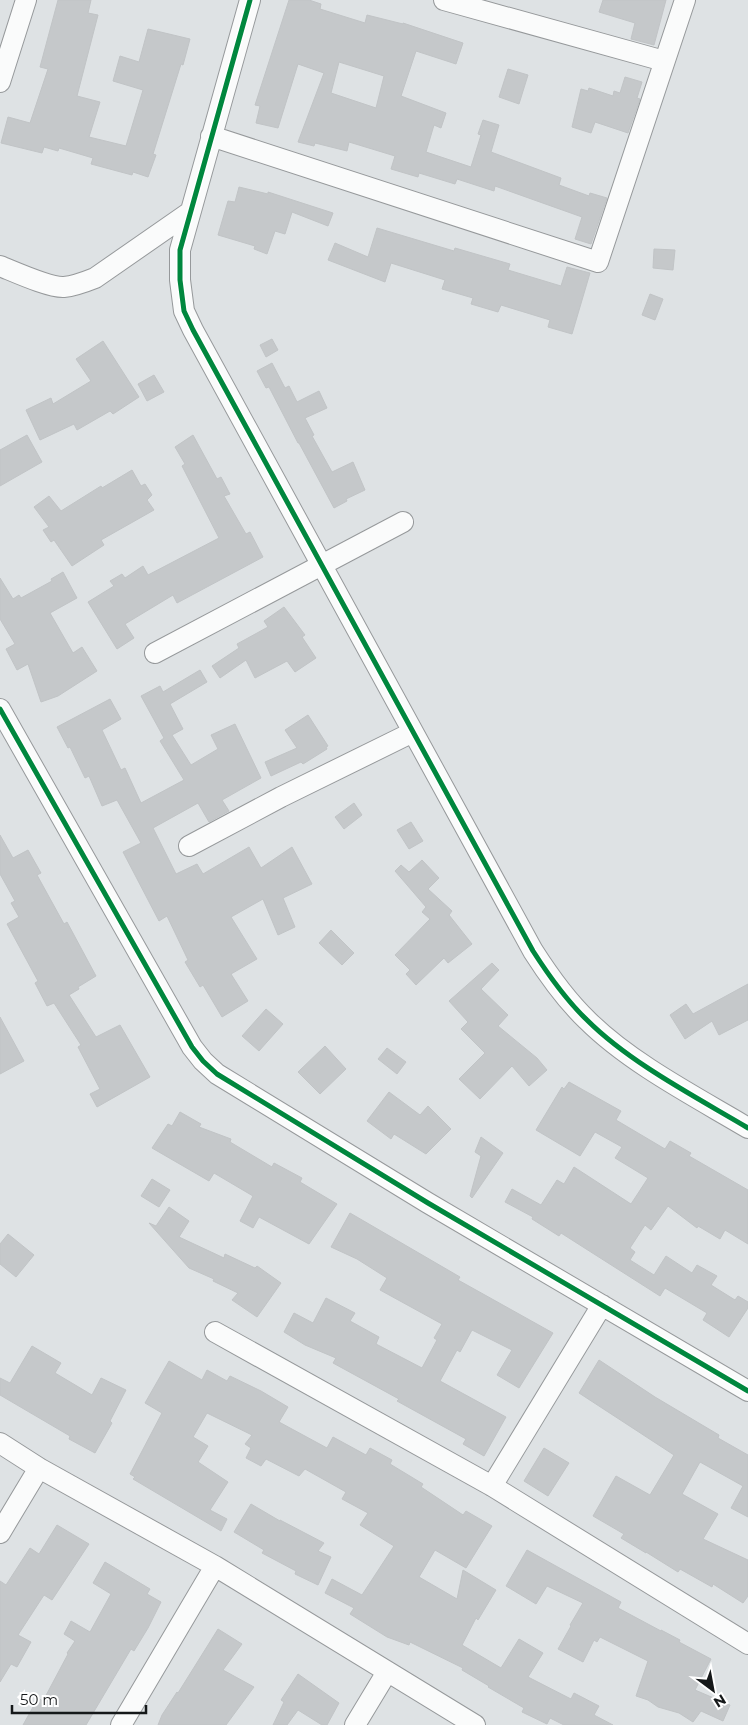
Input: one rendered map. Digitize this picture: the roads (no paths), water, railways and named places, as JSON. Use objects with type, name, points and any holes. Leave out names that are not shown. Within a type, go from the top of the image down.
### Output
[{"type":"street","points":[[0,82],[26,0]]},
{"type":"street","points":[[250,0],[180,250],[180,280],[184,311],[208,359],[321,566],[533,951],[550,976],[588,1021],[624,1051],[748,1128]]},
{"type":"street","points":[[444,0],[664,61]]},
{"type":"street","points":[[211,136],[598,262],[685,0]]},
{"type":"street","points":[[0,266],[62,288],[78,285],[95,278],[190,212]]},
{"type":"street","points":[[155,653],[404,522]]},
{"type":"street","points":[[0,709],[192,1047],[217,1074],[411,1192],[748,1391]]},
{"type":"street","points":[[189,846],[281,797],[413,732]]},
{"type":"street","points":[[492,1486],[602,1305]]},
{"type":"street","points":[[215,1332],[492,1486],[748,1644]]},
{"type":"street","points":[[0,1443],[39,1468],[215,1566],[475,1725]]},
{"type":"street","points":[[0,1533],[39,1468]]},
{"type":"street","points":[[121,1725],[215,1566]]},
{"type":"street","points":[[355,1725],[387,1672]]}]
